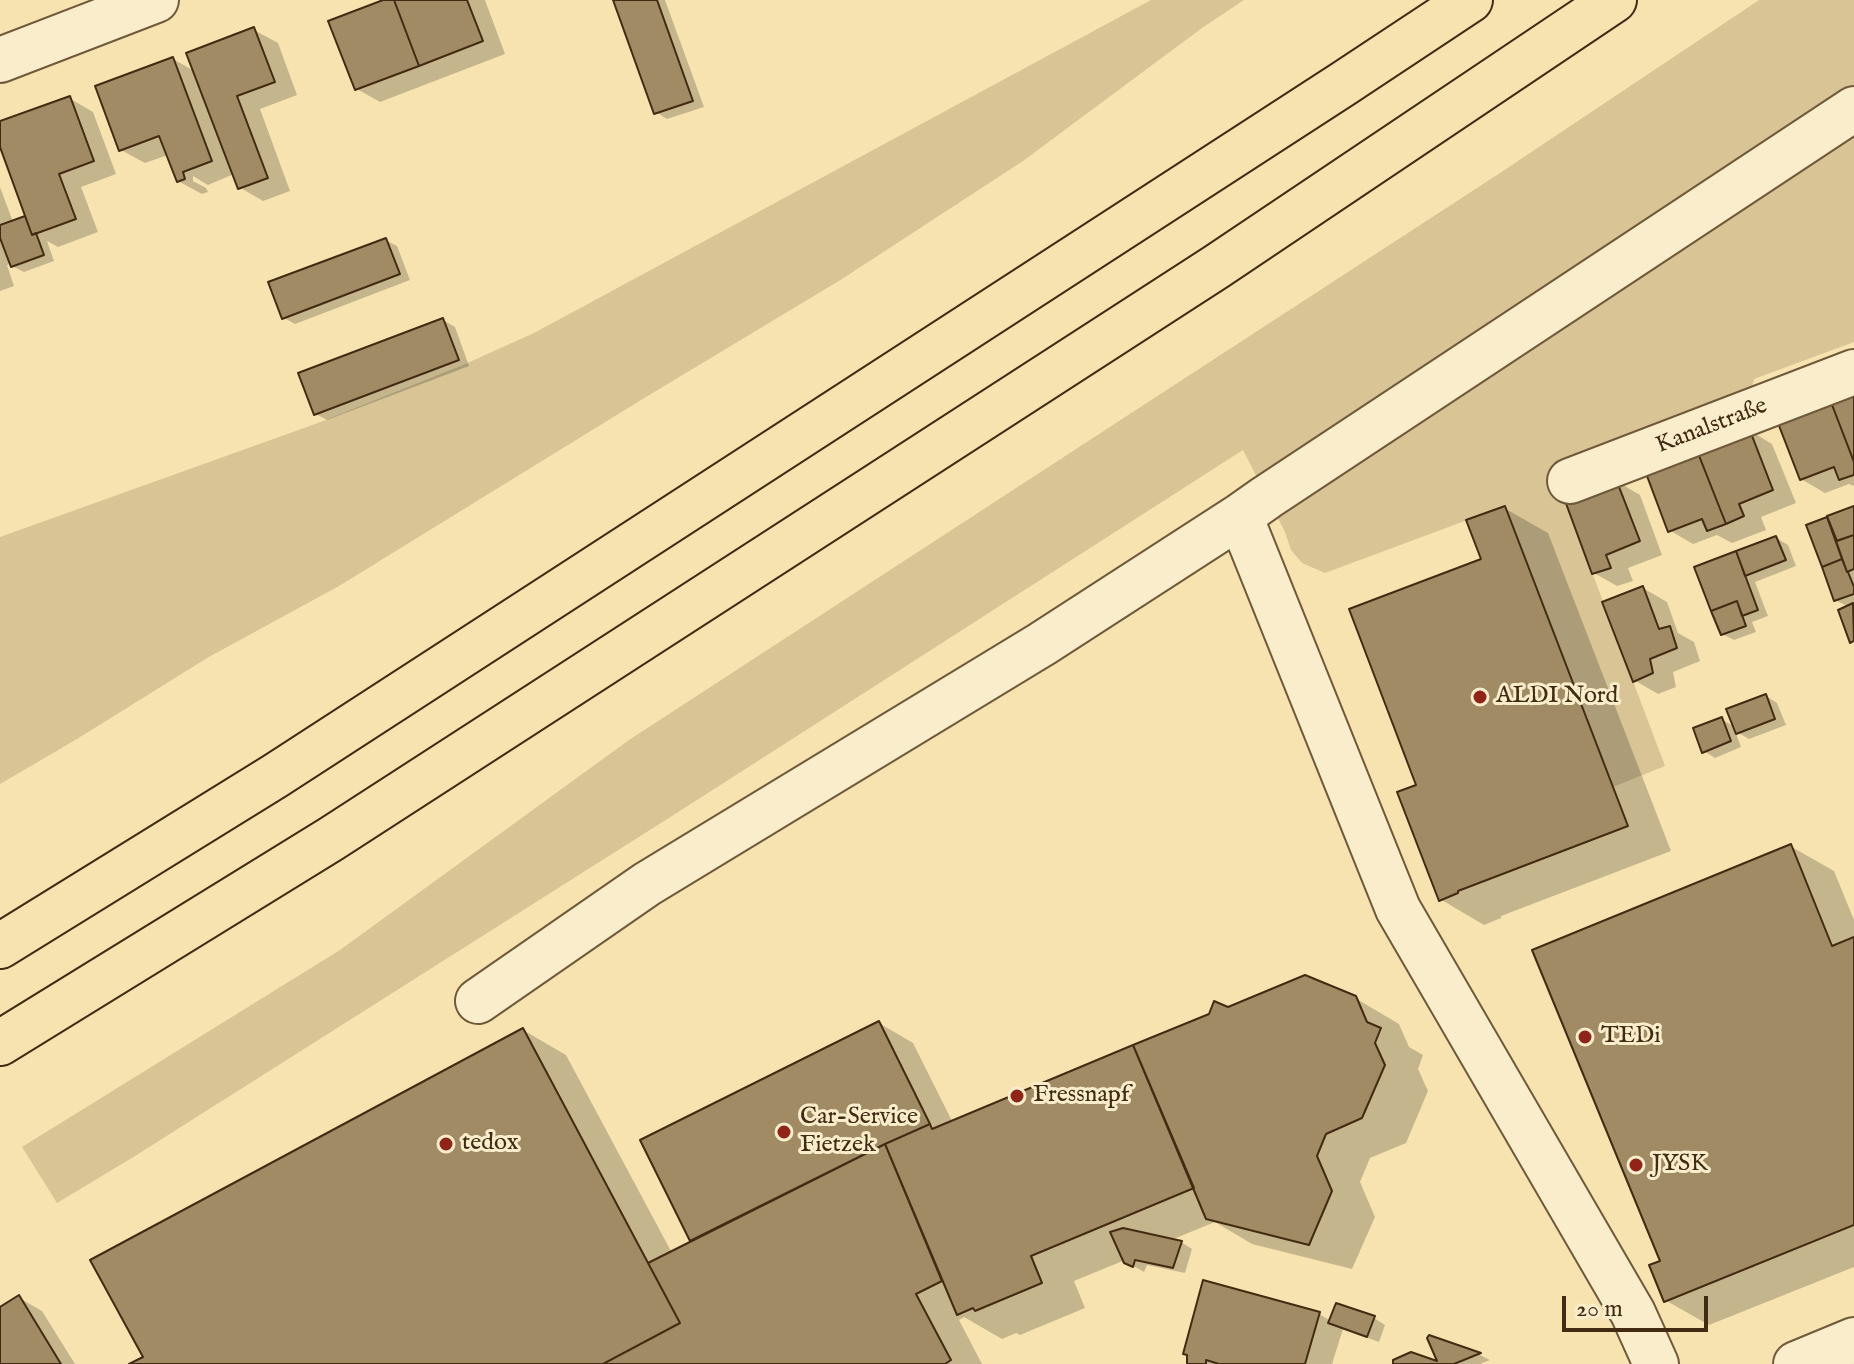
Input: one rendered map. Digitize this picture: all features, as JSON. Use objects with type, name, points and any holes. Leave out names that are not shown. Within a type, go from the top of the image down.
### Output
[{"type":"highway","points":[[0,946],[275,776],[1470,0]]},
{"type":"highway","points":[[0,1043],[438,770],[1202,276],[1614,0]]},
{"type":"street","points":[[0,60],[156,0]]},
{"type":"street","points":[[478,1001],[647,884],[1042,644],[1240,516],[1854,109]]},
{"type":"street","name":"Kanalstraße","points":[[1570,481],[1854,372]]},
{"type":"street","points":[[1240,516],[1398,909],[1633,1313],[1656,1364]]},
{"type":"street","points":[[1796,1364],[1854,1340]]},
{"type":"shaded area","points":[[1151,0],[1244,0],[1023,161],[842,279],[339,586],[207,658],[0,784],[0,537],[318,423],[534,333]]},
{"type":"shaded area","points":[[1759,0],[1854,0],[1854,342],[1754,379],[1752,387],[1680,415],[1564,498],[1665,766],[1613,787],[1505,506],[1325,573],[1302,563],[1291,550],[1243,450],[683,809],[57,1203],[22,1147],[340,950],[629,740],[1500,173]]},
{"type":"building","points":[[383,0],[394,0],[419,66],[355,90],[328,21]]},
{"type":"building","points":[[394,0],[467,0],[483,41],[419,66]]},
{"type":"building","points":[[613,0],[657,0],[693,101],[654,114]]},
{"type":"building","points":[[254,27],[275,82],[237,96],[268,178],[238,189],[186,53]]},
{"type":"building","points":[[173,57],[212,161],[183,172],[185,179],[177,182],[159,136],[119,151],[95,86]]},
{"type":"building","points":[[70,96],[94,161],[59,174],[76,219],[32,235],[0,147],[0,121]]},
{"type":"building","points":[[25,216],[32,235],[36,233],[44,255],[11,267],[0,238],[0,225]]},
{"type":"building","points":[[386,238],[400,274],[282,319],[268,282]]},
{"type":"building","points":[[443,318],[459,360],[314,415],[298,373]]},
{"type":"building","points":[[1854,388],[1854,462],[1829,397]]},
{"type":"building","points":[[1829,397],[1854,462],[1854,475],[1839,480],[1834,467],[1800,480],[1776,418]]},
{"type":"building","points":[[1749,428],[1773,490],[1739,504],[1744,516],[1726,524],[1696,448]]},
{"type":"building","points":[[1696,448],[1726,524],[1707,531],[1702,519],[1668,532],[1644,468]]},
{"type":"building","points":[[1616,479],[1640,541],[1606,555],[1611,568],[1592,574],[1564,498]]},
{"type":"building","name":"ALDI Nord","points":[[1505,506],[1628,826],[1439,901],[1397,792],[1416,785],[1349,609],[1481,559],[1466,520]]},
{"type":"building","points":[[1854,506],[1854,535],[1837,541],[1827,516]]},
{"type":"building","points":[[1827,517],[1842,559],[1822,567],[1806,525]]},
{"type":"building","points":[[1854,535],[1854,569],[1847,572],[1836,541]]},
{"type":"building","points":[[1776,536],[1786,560],[1745,576],[1736,551]]},
{"type":"building","points":[[1736,551],[1758,610],[1742,616],[1737,601],[1711,611],[1694,567]]},
{"type":"building","points":[[1842,559],[1854,594],[1834,601],[1822,567]]},
{"type":"building","points":[[1643,586],[1659,629],[1670,626],[1677,648],[1650,659],[1653,673],[1633,682],[1602,602]]},
{"type":"building","points":[[1737,601],[1746,626],[1721,635],[1711,611]]},
{"type":"building","points":[[1853,603],[1854,641],[1850,643],[1838,610]]},
{"type":"building","points":[[1766,694],[1775,719],[1736,734],[1726,709]]},
{"type":"building","points":[[1722,717],[1731,741],[1702,753],[1693,728]]},
{"type":"building","points":[[1791,844],[1832,946],[1854,937],[1854,1225],[1664,1302],[1649,1265],[1660,1261],[1532,950]]},
{"type":"building","points":[[1305,975],[1356,996],[1367,1022],[1381,1028],[1375,1043],[1385,1065],[1362,1118],[1326,1134],[1317,1156],[1332,1191],[1309,1245],[1206,1219],[1133,1045],[1209,1014],[1214,1001],[1228,1007]]},
{"type":"building","name":"Car-Service Fietzek","points":[[879,1021],[930,1124],[690,1241],[640,1140]]},
{"type":"building","name":"tedox","points":[[523,1028],[680,1323],[603,1364],[129,1364],[143,1357],[90,1260]]},
{"type":"building","points":[[1133,1045],[1194,1188],[1031,1256],[1042,1283],[975,1311],[973,1308],[957,1315],[885,1144],[930,1124],[932,1129]]},
{"type":"building","points":[[885,1144],[942,1281],[916,1294],[951,1360],[945,1364],[603,1364],[680,1323],[648,1263]]},
{"type":"building","points":[[1123,1228],[1182,1241],[1173,1268],[1135,1260],[1133,1267],[1124,1263],[1110,1232]]},
{"type":"building","points":[[1203,1280],[1320,1312],[1305,1364],[1219,1364],[1206,1360],[1206,1364],[1187,1364],[1187,1355],[1183,1354]]},
{"type":"building","points":[[19,1295],[61,1364],[0,1364],[0,1307]]},
{"type":"building","points":[[1336,1303],[1375,1316],[1367,1337],[1328,1323]]},
{"type":"building","points":[[1429,1335],[1481,1353],[1454,1364],[1393,1364],[1393,1360],[1411,1352],[1437,1361],[1427,1338]]},
{"type":"place","name":"ALDI Nord","points":[[1480,697]]},
{"type":"place","name":"TEDi","points":[[1585,1037]]},
{"type":"place","name":"Fressnapf","points":[[1017,1096]]},
{"type":"place","name":"Car-Service Fietzek","points":[[784,1132]]},
{"type":"place","name":"tedox","points":[[446,1144]]},
{"type":"place","name":"JYSK","points":[[1636,1165]]}]
